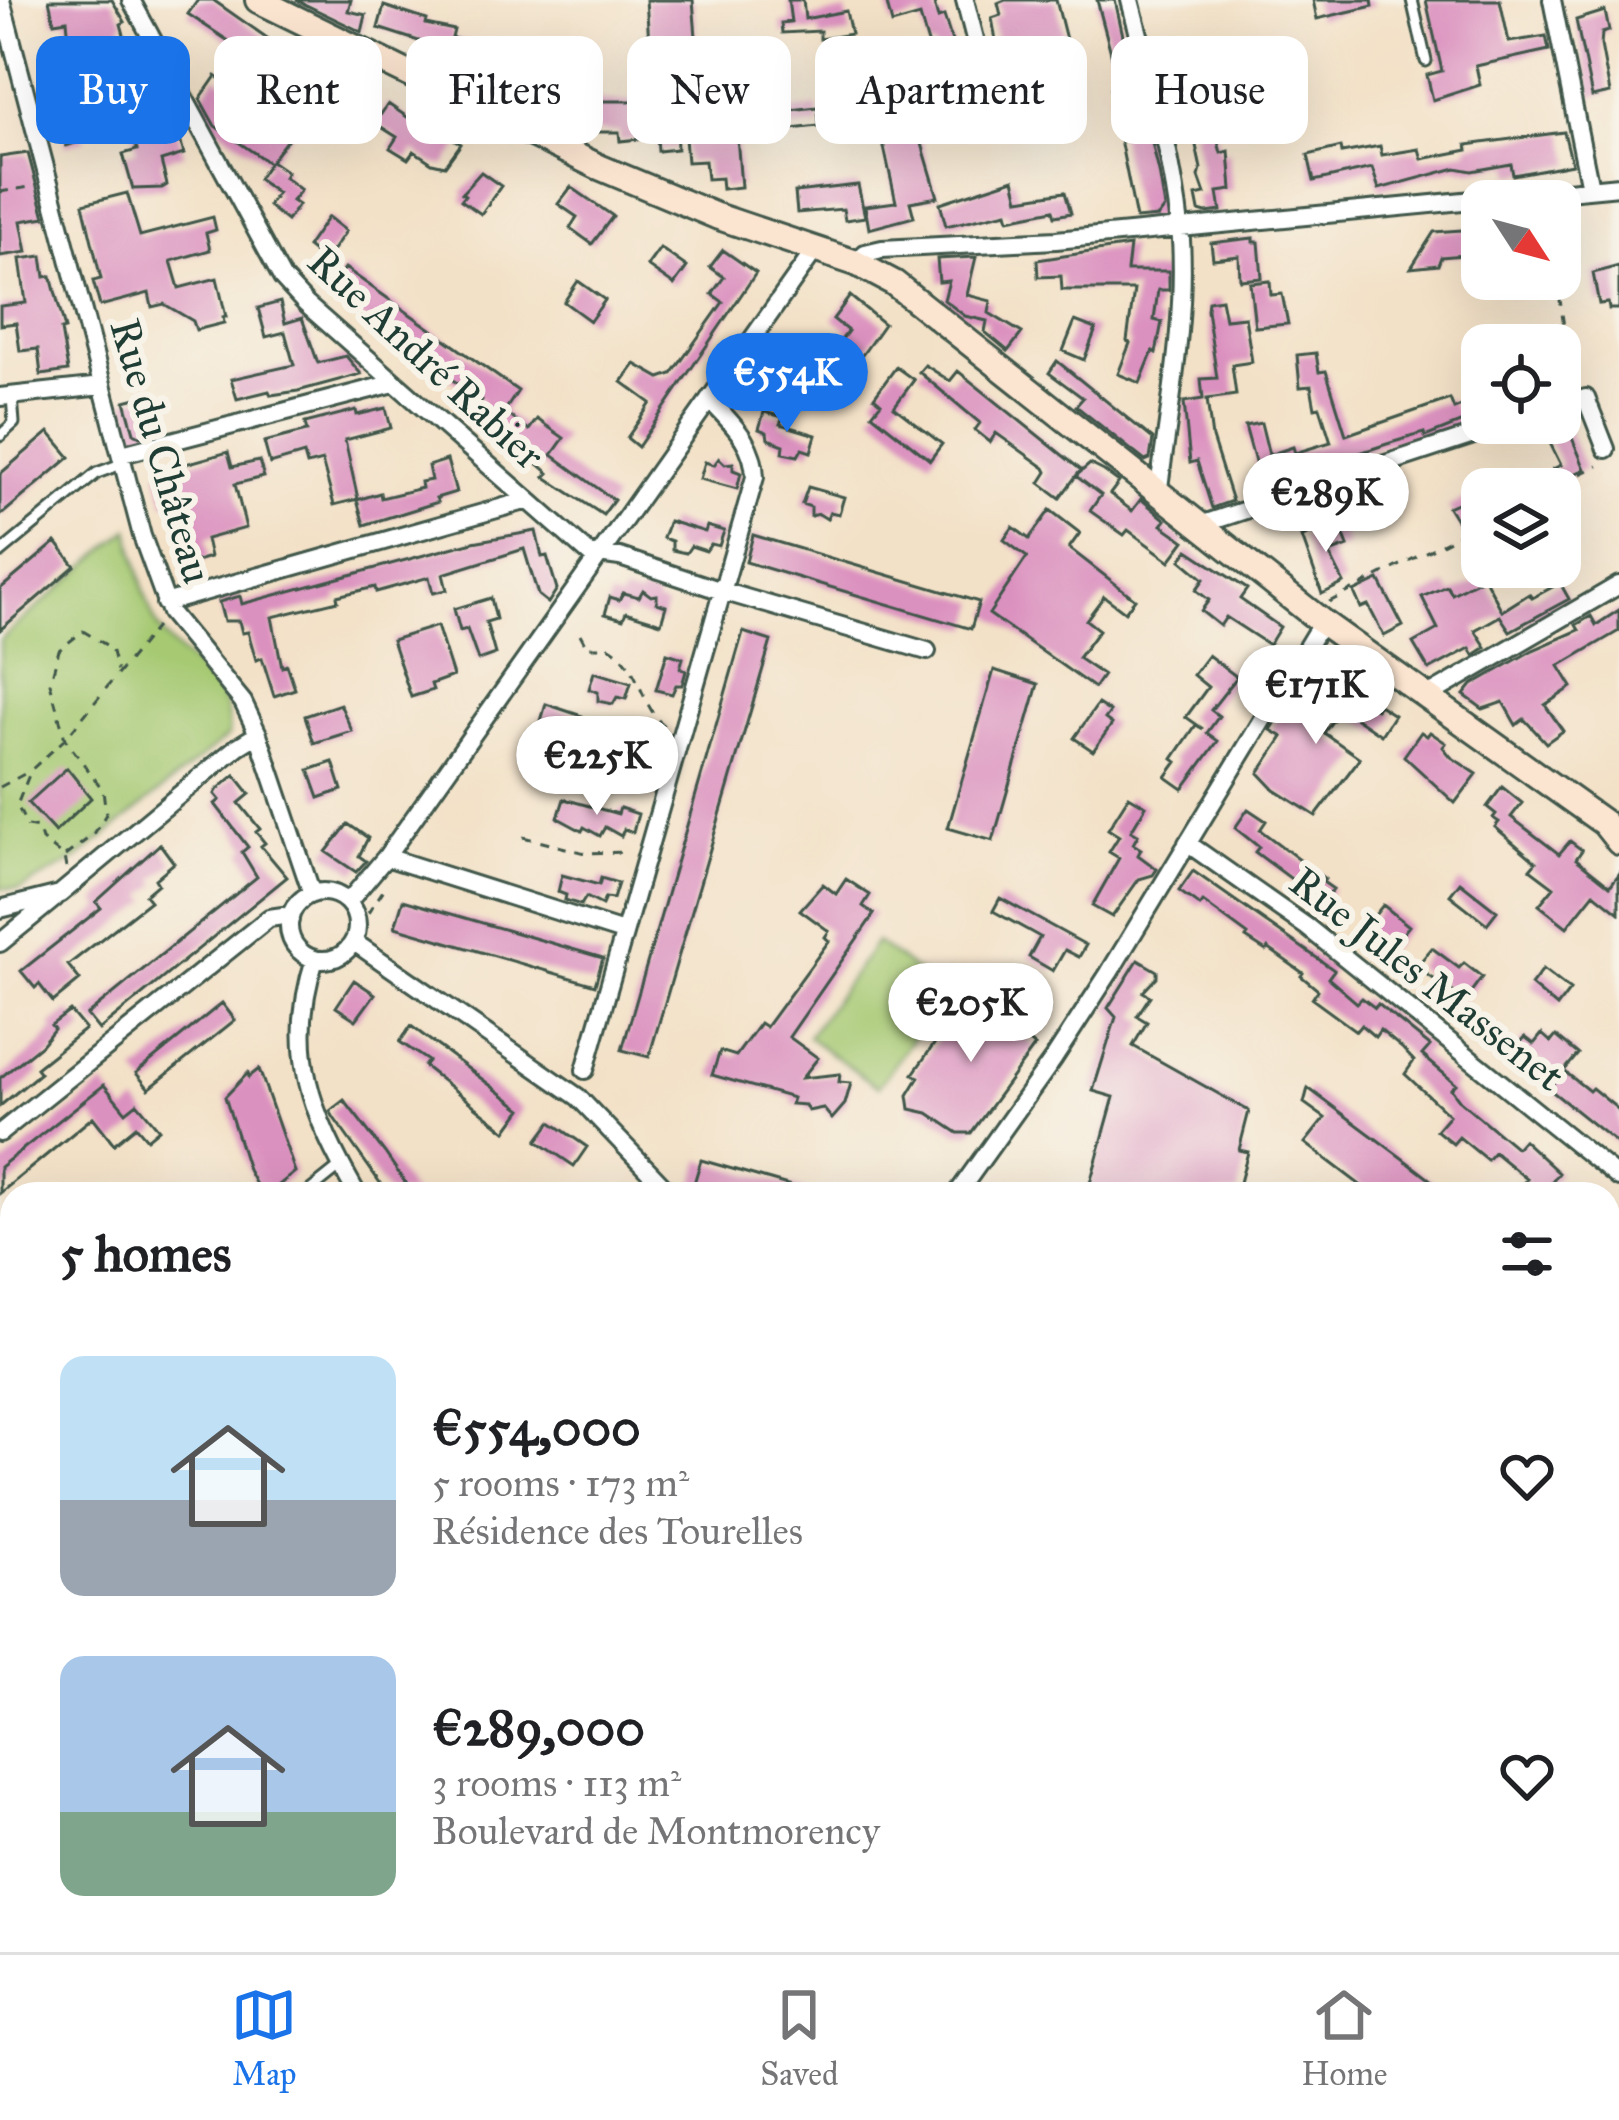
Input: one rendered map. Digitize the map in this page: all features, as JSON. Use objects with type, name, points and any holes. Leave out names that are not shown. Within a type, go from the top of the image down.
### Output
[{"type":"street","name":"Rue du Château","points":[[1,0],[142,536],[168,608],[227,680],[258,734],[312,894]]},
{"type":"street","name":"Rue André Rabier","points":[[130,0],[282,278],[526,501],[596,556]]},
{"type":"street","points":[[258,0],[599,167],[856,263],[894,283],[1316,617],[1614,831]]},
{"type":"street","points":[[965,0],[974,36]]},
{"type":"street","points":[[1130,0],[1167,148],[1180,228],[1175,345],[1158,495]]},
{"type":"street","points":[[1552,0],[1590,188]]},
{"type":"street","points":[[856,263],[865,254],[882,249],[1180,228],[1619,186]]},
{"type":"street","points":[[348,902],[386,857],[815,250]]},
{"type":"street","points":[[123,459],[394,383]]},
{"type":"street","points":[[6,397],[102,386]]},
{"type":"street","points":[[1581,400],[1586,398],[1609,455]]},
{"type":"street","points":[[585,1070],[755,477],[754,456],[744,438],[709,399]]},
{"type":"street","points":[[1200,525],[1461,439]]},
{"type":"street","points":[[168,608],[526,501]]},
{"type":"street","points":[[596,556],[620,556],[927,651]]},
{"type":"street","points":[[1426,697],[1619,585]]},
{"type":"street","points":[[966,1182],[1054,1058],[1187,843],[1316,617]]},
{"type":"street","points":[[0,943],[236,747],[258,734]]},
{"type":"street","name":"Rue Jules Massenet","points":[[1187,843],[1307,927],[1619,1178]]},
{"type":"street","points":[[386,857],[623,932]]},
{"type":"street","points":[[331,893],[348,902],[357,920],[354,942],[334,959],[315,959],[298,949],[290,920],[298,904],[312,894],[331,893]]},
{"type":"street","points":[[0,909],[60,894]]},
{"type":"street","points":[[0,1133],[262,922],[275,916],[290,920]]},
{"type":"street","points":[[354,942],[578,1097],[659,1182]]},
{"type":"street","points":[[315,959],[302,1006],[306,1081],[324,1136],[350,1182]]},
{"type":"lane","points":[[1412,0],[1426,61]]},
{"type":"lane","points":[[0,436],[14,423],[6,397]]},
{"type":"lane","points":[[0,553],[97,472],[123,459]]},
{"type":"lane","points":[[321,1182],[341,1166]]},
{"type":"path","points":[[0,191],[48,184]]},
{"type":"path","points":[[1560,300],[1565,334],[1586,398]]},
{"type":"path","points":[[1581,471],[1609,455]]},
{"type":"path","points":[[1316,617],[1461,535]]},
{"type":"path","points":[[0,787],[31,770],[65,739],[168,608]]},
{"type":"path","points":[[64,857],[94,834],[106,814],[103,790],[65,739],[50,683],[59,650],[83,631],[110,648],[118,674]]},
{"type":"path","points":[[580,634],[587,647],[610,647],[631,664],[645,704],[672,734]]},
{"type":"path","points":[[575,759],[608,787],[638,784],[654,797]]},
{"type":"path","points":[[31,770],[17,805],[27,826],[38,828],[42,840],[64,857],[65,865]]},
{"type":"path","points":[[523,837],[585,853],[648,849]]},
{"type":"green space","points":[[129,529],[155,621],[223,700],[228,736],[77,859],[19,890],[0,888],[0,640]]},
{"type":"green space","points":[[876,942],[946,992],[878,1087],[808,1037]]},
{"type":"building","points":[[49,0],[112,0],[125,22],[121,24],[124,36],[69,36],[67,20],[54,22]]},
{"type":"building","points":[[198,0],[213,0],[264,36],[221,36],[188,14]]},
{"type":"building","points":[[296,0],[351,0],[348,11],[366,15],[362,32]]},
{"type":"building","points":[[646,0],[693,0],[696,36],[649,36]]},
{"type":"building","points":[[788,0],[803,0],[805,19],[846,11],[851,34],[782,33],[781,23],[791,22]]},
{"type":"building","points":[[886,0],[933,0],[950,36],[926,36],[920,16],[892,24]]},
{"type":"building","points":[[1056,0],[1065,36],[995,36],[992,18],[1001,15],[998,3]]},
{"type":"building","points":[[1097,0],[1115,0],[1123,36],[1111,36],[1111,53]]},
{"type":"building","points":[[1313,0],[1372,0],[1373,6],[1317,19]]},
{"type":"building","points":[[1426,0],[1500,0],[1509,42],[1546,36],[1549,50],[1476,66],[1480,85],[1433,100],[1427,75],[1442,71]]},
{"type":"building","points":[[384,6],[454,30],[452,36],[406,37],[378,28]]},
{"type":"building","points":[[1605,11],[1609,31],[1602,33],[1601,45],[1610,93],[1592,97],[1576,20]]},
{"type":"building","points":[[214,79],[214,124],[200,99]]},
{"type":"building","points":[[603,101],[627,101],[627,140],[620,141],[619,132],[603,132]]},
{"type":"building","points":[[388,104],[406,116],[406,144],[461,144],[445,166],[414,151],[408,159],[390,148],[397,137],[382,127],[382,113]]},
{"type":"building","points":[[815,107],[815,126],[791,129],[791,110]]},
{"type":"building","points":[[1564,132],[1572,164],[1513,175],[1511,164],[1472,171],[1456,168],[1379,189],[1372,168],[1314,181],[1308,155],[1341,147],[1342,153],[1380,146],[1382,155],[1419,149],[1422,159],[1468,150],[1467,145]]},
{"type":"building","points":[[135,144],[181,144],[184,154],[161,161],[167,185],[133,189],[123,154],[137,150]]},
{"type":"building","points":[[241,144],[284,144],[271,161],[301,190],[292,201],[298,205],[287,221],[268,206],[277,193],[258,179],[269,163]]},
{"type":"building","points":[[658,144],[677,144],[677,149],[658,151]]},
{"type":"building","points":[[686,144],[738,144],[741,187],[722,189],[721,178],[707,179],[705,161],[687,162]]},
{"type":"building","points":[[883,144],[922,144],[938,197],[910,202],[914,217],[869,229],[865,206],[896,202]]},
{"type":"building","points":[[1121,144],[1152,144],[1165,208],[1158,217],[1136,219]]},
{"type":"building","points":[[1196,144],[1219,144],[1221,153],[1229,151],[1232,190],[1218,192],[1221,211],[1199,211],[1196,196],[1205,194]]},
{"type":"building","points":[[28,153],[45,217],[21,221],[27,252],[0,256],[0,157]]},
{"type":"building","points":[[481,172],[501,186],[481,214],[461,200]]},
{"type":"building","points":[[1014,179],[1019,199],[1065,192],[1071,213],[1055,216],[1053,210],[1009,219],[1007,212],[946,226],[940,203]]},
{"type":"building","points":[[858,185],[865,217],[845,220],[843,209],[797,213],[795,192]]},
{"type":"building","points":[[571,187],[613,216],[592,244],[570,228],[577,217],[558,204]]},
{"type":"building","points":[[127,193],[140,236],[213,217],[216,230],[206,233],[210,250],[171,261],[179,288],[217,278],[224,323],[196,330],[193,321],[164,304],[152,307],[149,293],[100,306],[93,281],[101,279],[83,204]]},
{"type":"building","points":[[328,217],[346,231],[325,261],[307,247]]},
{"type":"building","points":[[1461,230],[1461,255],[1441,257],[1438,265],[1411,268],[1434,232]]},
{"type":"building","points":[[1253,238],[1259,242],[1262,278],[1240,280],[1239,256],[1213,259],[1211,243]]},
{"type":"building","points":[[1130,246],[1127,271],[1169,271],[1169,290],[1158,290],[1154,320],[1162,322],[1156,353],[1153,351],[1140,383],[1118,374],[1130,343],[1134,290],[1062,290],[1061,276],[1038,277],[1037,260]]},
{"type":"building","points":[[660,248],[687,267],[674,285],[647,266]]},
{"type":"building","points":[[723,250],[756,273],[638,447],[627,438],[651,403],[622,382],[635,364],[660,378],[672,374],[723,302],[712,294],[724,277],[710,267]]},
{"type":"building","points":[[42,256],[65,329],[61,330],[68,371],[41,375],[38,349],[20,351],[16,323],[0,325],[0,306],[26,303],[20,259]]},
{"type":"building","points":[[976,257],[967,295],[991,301],[989,313],[1022,333],[1008,351],[985,332],[987,321],[965,316],[944,300],[949,281],[939,282],[937,259]]},
{"type":"building","points":[[1619,266],[1619,309],[1609,309],[1608,303],[1599,304],[1593,273]]},
{"type":"building","points":[[345,268],[518,391],[504,412],[529,430],[537,419],[564,438],[552,455],[614,500],[603,515],[545,477],[549,473],[511,441],[505,449],[487,435],[498,420],[479,405],[482,400],[356,314],[358,310],[332,287]]},
{"type":"building","points":[[578,281],[605,300],[590,321],[564,302]]},
{"type":"building","points":[[1270,281],[1271,295],[1282,294],[1288,324],[1255,327],[1250,283]]},
{"type":"building","points":[[850,296],[884,324],[860,358],[839,343],[848,331],[833,319]]},
{"type":"building","points":[[1221,299],[1225,319],[1245,317],[1252,362],[1232,365],[1236,395],[1207,399],[1212,438],[1232,501],[1212,508],[1197,461],[1190,463],[1184,402],[1203,399],[1201,379],[1217,378],[1207,310],[1208,301]]},
{"type":"building","points":[[280,302],[285,323],[302,318],[318,363],[346,356],[361,374],[298,391],[271,395],[269,391],[237,399],[231,379],[294,365],[285,332],[266,337],[258,308]]},
{"type":"building","points":[[1075,321],[1096,329],[1084,360],[1063,351]]},
{"type":"building","points":[[1316,353],[1319,372],[1326,371],[1346,435],[1450,399],[1454,409],[1461,406],[1461,423],[1278,480],[1280,485],[1263,491],[1245,426],[1261,423],[1269,455],[1331,442],[1320,407],[1315,408],[1311,386],[1300,387],[1297,355]]},
{"type":"building","points":[[1057,361],[1153,439],[1150,459],[1145,461],[1076,406],[1083,398],[1049,373]]},
{"type":"building","points":[[925,365],[950,381],[958,371],[1081,470],[1077,475],[1090,464],[1104,471],[1119,482],[1110,494],[1132,511],[1141,499],[1166,520],[1162,525],[1185,541],[1170,561],[1128,530],[1124,535],[1090,511],[1101,495],[1076,476],[1060,498],[1040,483],[1045,468],[996,433],[990,442],[975,430],[980,423],[919,372]]},
{"type":"building","points":[[896,367],[914,380],[894,407],[942,444],[930,460],[872,414],[881,403],[874,397]]},
{"type":"building","points":[[148,395],[163,430],[140,436],[134,433],[125,401]]},
{"type":"building","points":[[386,408],[391,428],[345,440],[358,499],[334,505],[322,461],[307,465],[304,454],[270,464],[264,442],[307,431],[305,423]]},
{"type":"building","points":[[764,412],[783,417],[780,424],[816,435],[811,452],[783,453],[784,445],[759,429]]},
{"type":"building","points":[[49,432],[70,457],[0,516],[0,474]]},
{"type":"building","points":[[1550,444],[1575,444],[1585,469],[1555,468],[1561,465]]},
{"type":"building","points":[[228,452],[232,467],[259,461],[264,477],[235,484],[246,528],[206,539],[210,557],[190,563],[175,500],[165,503],[157,472]]},
{"type":"building","points":[[719,458],[725,464],[733,463],[733,470],[741,473],[737,489],[700,479],[705,462],[714,465]]},
{"type":"building","points":[[447,460],[456,492],[364,525],[357,500],[422,488],[421,482],[431,480],[428,466]]},
{"type":"building","points":[[1383,478],[1390,493],[1345,513],[1347,494]]},
{"type":"building","points":[[808,487],[844,497],[839,514],[830,512],[827,519],[811,516],[811,507],[802,504]]},
{"type":"building","points":[[1461,501],[1461,528],[1448,507]]},
{"type":"building","points":[[1050,510],[1080,533],[1069,548],[1135,599],[1125,612],[1104,596],[1086,620],[1099,630],[1078,658],[1103,675],[1094,688],[989,614],[1027,557],[1004,540],[1013,527],[1029,539]]},
{"type":"building","points":[[669,521],[705,532],[707,526],[724,531],[719,546],[711,544],[706,551],[691,546],[686,553],[672,550],[672,541],[663,538]]},
{"type":"building","points":[[1339,523],[1348,546],[1329,553],[1344,583],[1322,594],[1302,537]]},
{"type":"building","points":[[536,531],[557,589],[548,603],[538,595],[524,549],[443,574],[447,590],[433,593],[429,577],[376,592],[375,587],[337,596],[338,601],[272,617],[282,667],[287,665],[295,689],[274,696],[248,632],[242,633],[239,621],[224,621],[219,602],[240,596],[242,604],[473,542]]},
{"type":"building","points":[[753,535],[979,602],[971,629],[746,562]]},
{"type":"building","points":[[56,542],[75,566],[0,630],[0,589]]},
{"type":"building","points":[[1188,550],[1247,589],[1240,599],[1280,627],[1269,645],[1226,617],[1220,626],[1201,611],[1209,600],[1196,590],[1204,579],[1181,560]]},
{"type":"building","points":[[1379,580],[1403,626],[1384,636],[1368,605],[1361,608],[1354,592]]},
{"type":"building","points":[[1447,586],[1452,594],[1463,588],[1490,588],[1502,611],[1529,594],[1532,598],[1551,588],[1563,588],[1569,599],[1510,631],[1500,616],[1475,630],[1486,647],[1474,655],[1470,648],[1429,670],[1413,643],[1438,629],[1422,597]]},
{"type":"building","points":[[643,590],[657,595],[657,603],[666,606],[661,623],[626,612],[623,619],[605,614],[610,597],[619,600],[623,593],[639,597]]},
{"type":"building","points":[[491,598],[496,619],[486,622],[495,654],[478,660],[467,629],[460,631],[454,609]]},
{"type":"building","points":[[1619,610],[1619,631],[1559,666],[1572,687],[1545,705],[1563,731],[1546,743],[1524,719],[1516,725],[1503,702],[1483,709],[1464,695],[1472,685],[1533,650],[1579,630],[1576,625],[1591,616],[1596,625]]},
{"type":"building","points":[[437,626],[453,676],[411,697],[392,640]]},
{"type":"building","points":[[743,632],[771,641],[649,1057],[622,1050]]},
{"type":"building","points":[[667,653],[683,658],[680,668],[686,671],[682,685],[676,685],[672,694],[656,690]]},
{"type":"building","points":[[1208,655],[1237,677],[1211,710],[1219,716],[1207,733],[1218,741],[1183,789],[1166,777],[1196,725],[1203,729],[1186,717],[1208,687],[1193,675]]},
{"type":"building","points":[[994,670],[1038,684],[993,841],[948,828]]},
{"type":"building","points":[[594,672],[631,683],[626,699],[617,697],[613,704],[598,701],[598,692],[589,689]]},
{"type":"building","points":[[1324,680],[1394,715],[1381,735],[1341,708],[1324,733],[1360,758],[1316,816],[1275,790],[1259,773],[1283,737],[1271,730],[1294,693],[1309,702]]},
{"type":"building","points":[[340,704],[352,731],[314,743],[305,716]]},
{"type":"building","points":[[546,704],[582,716],[577,732],[567,729],[563,737],[550,733],[550,725],[541,721]]},
{"type":"building","points":[[1098,704],[1110,712],[1105,719],[1112,724],[1093,751],[1074,738]]},
{"type":"building","points":[[1421,732],[1427,736],[1430,732],[1446,743],[1443,747],[1451,757],[1477,774],[1455,803],[1404,756]]},
{"type":"building","points":[[598,736],[638,746],[640,738],[658,744],[653,761],[644,759],[640,767],[627,758],[620,768],[606,764],[606,756],[597,753]]},
{"type":"building","points":[[333,762],[342,790],[319,798],[309,770]]},
{"type":"building","points":[[67,768],[91,798],[55,832],[28,803]]},
{"type":"building","points":[[235,775],[250,794],[239,803],[260,829],[256,832],[265,843],[261,846],[287,877],[99,1030],[87,1015],[257,877],[242,852],[248,847],[215,804],[220,800],[215,794],[218,789]]},
{"type":"building","points":[[1502,787],[1522,803],[1511,817],[1559,854],[1570,841],[1582,850],[1576,859],[1610,886],[1619,874],[1619,913],[1594,893],[1567,927],[1539,905],[1554,887],[1530,869],[1536,862],[1495,827],[1499,822],[1493,818],[1496,814],[1487,807]]},
{"type":"building","points":[[1129,796],[1146,806],[1131,831],[1138,835],[1133,844],[1141,849],[1138,855],[1157,869],[1139,879],[1112,917],[1092,906],[1119,858],[1109,852],[1119,836],[1108,829]]},
{"type":"building","points":[[564,799],[618,814],[620,808],[638,814],[633,832],[624,829],[621,836],[605,827],[600,836],[584,827],[582,831],[558,818]]},
{"type":"building","points":[[1248,809],[1266,821],[1260,830],[1333,889],[1322,902],[1255,852],[1259,847],[1235,828]]},
{"type":"building","points":[[348,824],[368,838],[359,856],[366,861],[356,872],[326,852]]},
{"type":"building","points":[[160,844],[174,863],[155,879],[158,884],[145,895],[150,901],[68,965],[80,980],[53,1002],[21,971],[101,908],[96,902]]},
{"type":"building","points":[[1193,871],[1334,970],[1328,978],[1357,1003],[1362,998],[1375,1008],[1378,1004],[1430,1046],[1422,1055],[1456,1084],[1451,1089],[1460,1101],[1516,1148],[1523,1140],[1559,1173],[1552,1182],[1524,1182],[1527,1179],[1494,1152],[1487,1160],[1459,1137],[1453,1144],[1436,1130],[1449,1115],[1405,1074],[1414,1061],[1402,1048],[1380,1030],[1375,1037],[1361,1025],[1356,1031],[1312,999],[1318,990],[1303,973],[1246,938],[1203,902],[1200,906],[1179,891]]},
{"type":"building","points":[[562,875],[599,885],[601,878],[618,883],[613,899],[605,898],[602,905],[586,897],[581,905],[558,892]]},
{"type":"building","points":[[846,879],[870,895],[863,906],[874,914],[789,1037],[818,1058],[802,1078],[840,1074],[839,1082],[851,1083],[845,1104],[832,1119],[823,1108],[808,1111],[805,1105],[791,1104],[793,1098],[712,1075],[720,1051],[736,1056],[760,1023],[766,1027],[829,941],[825,937],[829,931],[800,910],[823,884],[836,894]]},
{"type":"building","points":[[1460,882],[1497,911],[1487,924],[1450,895]]},
{"type":"building","points":[[1000,898],[1086,945],[1079,957],[1065,950],[1053,971],[1029,957],[1040,937],[993,911]]},
{"type":"building","points":[[403,900],[603,958],[595,985],[395,927]]},
{"type":"building","points":[[1383,905],[1409,926],[1390,950],[1363,930]]},
{"type":"building","points":[[1432,948],[1459,968],[1464,963],[1482,977],[1465,1000],[1416,967]]},
{"type":"building","points":[[1138,960],[1157,971],[1143,992],[1150,996],[1137,1016],[1147,1022],[1133,1046],[1249,1111],[1239,1150],[1248,1152],[1240,1182],[1090,1182],[1114,1097],[1093,1091],[1116,1017],[1108,1008]]},
{"type":"building","points":[[1543,969],[1570,990],[1557,1007],[1531,985]]},
{"type":"building","points":[[354,980],[375,994],[356,1020],[336,1007]]},
{"type":"building","points":[[1002,986],[1027,1000],[1011,1029],[1035,1046],[971,1133],[958,1133],[928,1113],[910,1109],[908,1095],[919,1077],[913,1074],[957,1012],[965,1018],[970,1009],[986,1015]]},
{"type":"building","points":[[222,1003],[235,1020],[149,1089],[136,1073]]},
{"type":"building","points":[[70,1011],[85,1029],[36,1068],[40,1073],[0,1106],[0,1078],[41,1045],[54,1029],[51,1025]]},
{"type":"building","points":[[411,1026],[522,1109],[506,1131],[400,1042]]},
{"type":"building","points":[[1542,1034],[1551,1042],[1556,1036],[1578,1054],[1559,1077],[1537,1058],[1529,1068],[1511,1054],[1525,1037],[1534,1044]]},
{"type":"building","points":[[259,1069],[295,1172],[283,1182],[254,1182],[248,1170],[225,1097],[248,1073],[249,1077]]},
{"type":"building","points":[[1564,1071],[1619,1110],[1619,1145],[1549,1089]]},
{"type":"building","points":[[104,1085],[126,1112],[137,1103],[159,1129],[147,1139],[136,1126],[114,1144],[93,1117],[13,1182],[0,1182],[0,1167]]},
{"type":"building","points":[[1308,1088],[1433,1182],[1356,1182],[1305,1143],[1325,1118],[1304,1103]]},
{"type":"building","points":[[344,1100],[405,1182],[380,1182],[330,1111]]},
{"type":"building","points":[[551,1122],[587,1147],[574,1166],[537,1141]]},
{"type":"building","points":[[701,1160],[777,1182],[694,1182]]}]
